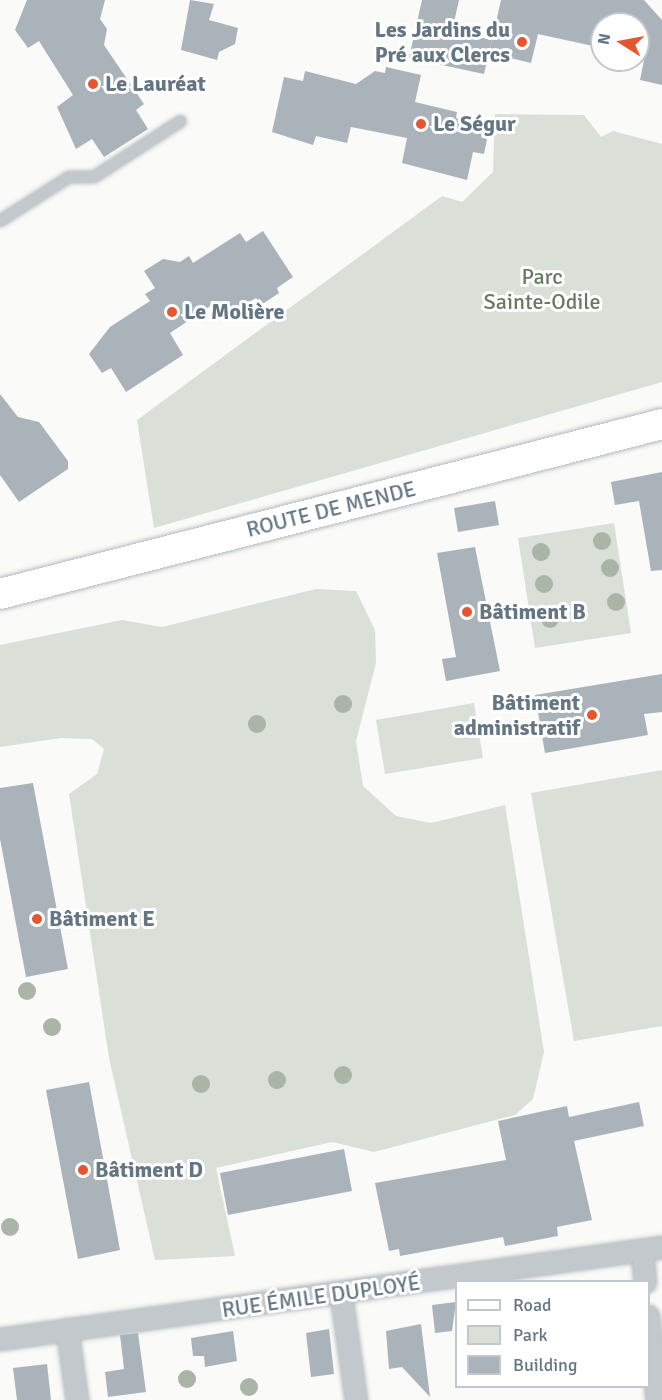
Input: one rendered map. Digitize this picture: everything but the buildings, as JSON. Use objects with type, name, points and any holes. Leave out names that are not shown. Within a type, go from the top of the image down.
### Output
[{"type":"street","name":"ROUTE DE MENDE","points":[[0,594],[662,424]]},
{"type":"street","points":[[645,1280],[652,1249]]},
{"type":"street","name":"RUE ÉMILE DUPLOYÉ","points":[[0,1339],[341,1295],[652,1249]]},
{"type":"street","points":[[341,1295],[356,1400]]},
{"type":"street","points":[[68,1329],[77,1400]]},
{"type":"street","points":[[650,1335],[657,1400]]},
{"type":"lane","points":[[0,221],[69,177],[94,177],[181,121]]},
{"type":"green space","name":"Parc Sainte-Odile","points":[[495,114],[584,115],[601,137],[613,131],[662,144],[662,382],[154,528],[137,420],[442,196],[462,202],[493,172]]},
{"type":"green space","points":[[614,523],[631,633],[535,648],[518,538]]},
{"type":"green space","points":[[316,589],[356,591],[375,630],[376,663],[356,741],[363,786],[396,816],[431,823],[505,805],[544,1052],[533,1099],[515,1115],[374,1152],[332,1142],[216,1168],[235,1256],[155,1260],[109,1058],[69,794],[97,774],[104,749],[92,739],[61,738],[0,747],[0,645],[122,620],[162,627]]},
{"type":"green space","points":[[474,703],[483,758],[385,774],[376,720]]},
{"type":"green space","points":[[662,770],[662,1026],[574,1041],[531,793]]},
{"type":"place","name":"Les Jardins du Pré aux Clercs","points":[[522,42]]},
{"type":"place","name":"Le Lauréat","points":[[93,84]]},
{"type":"place","name":"Le Ségur","points":[[421,124]]},
{"type":"place","name":"Le Molière","points":[[172,312]]},
{"type":"place","name":"Bâtiment B","points":[[467,612]]},
{"type":"place","name":"Bâtiment administratif","points":[[592,715]]},
{"type":"place","name":"Bâtiment E","points":[[37,919]]},
{"type":"place","name":"Bâtiment D","points":[[83,1170]]}]
